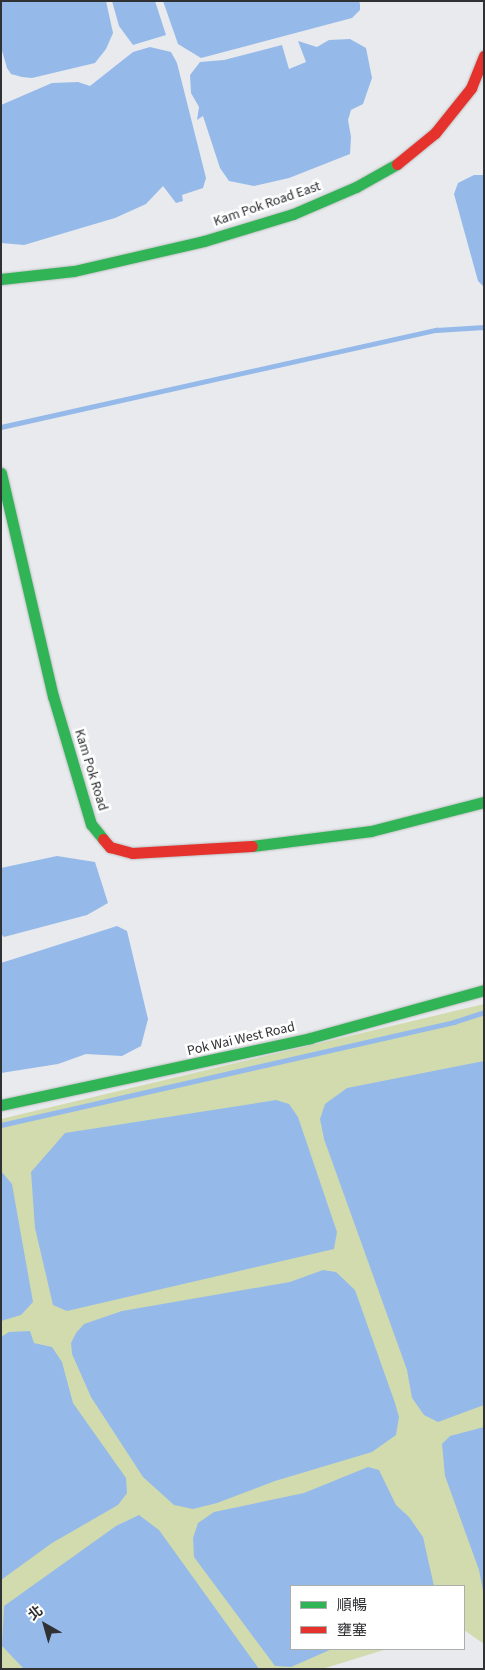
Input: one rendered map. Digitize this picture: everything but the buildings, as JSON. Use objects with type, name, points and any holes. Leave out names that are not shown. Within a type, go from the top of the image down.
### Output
[{"type":"street","name":"Kam Pok Road East","points":[[1,279],[74,271],[204,241],[293,214],[356,187],[386,172],[435,133],[471,88],[484,56]]},
{"type":"street","name":"Kam Pok Road","points":[[1,473],[53,696],[91,824],[110,847],[132,853],[237,848],[371,831],[484,802]]},
{"type":"street","name":"Pok Wai West Road","points":[[1,1105],[310,1038],[484,990]]},
{"type":"green space","points":[[484,1004],[484,1644],[465,1631],[465,1585],[290,1585],[290,1650],[384,1650],[322,1669],[1,1669],[1,1119]]},
{"type":"water","points":[[1,1],[106,1],[113,33],[106,49],[95,63],[32,78],[11,74],[7,68],[1,47]]},
{"type":"water","points":[[112,1],[155,1],[166,35],[133,45],[119,26]]},
{"type":"water","points":[[163,1],[359,1],[360,10],[352,18],[201,58],[178,44]]},
{"type":"water","points":[[350,39],[366,48],[372,78],[363,104],[351,110],[348,120],[351,137],[350,154],[289,178],[254,186],[229,181],[220,168],[203,116],[197,120],[199,107],[191,93],[190,75],[200,62],[224,60],[282,45],[289,69],[306,62],[298,41],[317,47],[329,40]]},
{"type":"water","points":[[150,47],[171,52],[177,63],[206,178],[203,188],[182,195],[183,201],[176,203],[163,186],[146,204],[115,218],[24,245],[1,243],[1,105],[52,83],[78,82],[90,86],[133,52]]},
{"type":"water","points":[[474,175],[484,175],[484,287],[478,281],[454,194],[458,183]]},
{"type":"water","points":[[57,856],[95,862],[108,903],[87,915],[4,937],[1,934],[1,868]]},
{"type":"water","points":[[117,926],[127,931],[148,1019],[141,1046],[122,1056],[86,1054],[58,1064],[1,1073],[1,963]]},
{"type":"water","points":[[484,1061],[484,1405],[438,1422],[424,1415],[412,1398],[407,1370],[324,1139],[320,1119],[325,1104],[347,1088]]},
{"type":"water","points":[[276,1100],[289,1104],[298,1117],[337,1232],[334,1249],[67,1311],[53,1305],[35,1228],[31,1172],[65,1133]]},
{"type":"water","points":[[1,1171],[12,1184],[33,1302],[21,1315],[1,1321]]},
{"type":"water","points":[[323,1270],[336,1272],[355,1290],[399,1417],[396,1435],[372,1452],[275,1481],[217,1503],[193,1509],[174,1505],[143,1477],[91,1397],[72,1354],[71,1343],[76,1333],[84,1324],[122,1311],[290,1282]]},
{"type":"water","points":[[30,1331],[34,1343],[52,1347],[62,1362],[73,1403],[126,1478],[127,1493],[118,1505],[52,1543],[1,1580],[1,1337],[9,1332]]},
{"type":"water","points":[[484,1427],[484,1596],[479,1570],[445,1476],[442,1444],[450,1436]]},
{"type":"water","points":[[368,1467],[379,1470],[396,1505],[409,1517],[423,1537],[434,1585],[290,1585],[290,1650],[330,1650],[291,1667],[275,1666],[194,1557],[193,1538],[198,1523],[214,1512],[304,1493]]},
{"type":"water","points":[[139,1515],[159,1530],[259,1669],[24,1669],[2,1646],[4,1606],[116,1526]]},
{"type":"waterway","points":[[1,427],[436,330],[484,327]]},
{"type":"waterway","points":[[1,1125],[454,1022],[484,1012]]},
{"type":"traffic: fast","points":[[1,279],[74,271],[204,241],[293,214],[356,187],[397,164]]},
{"type":"traffic: fast","points":[[1,473],[53,696],[91,824],[103,839]]},
{"type":"traffic: fast","points":[[252,846],[371,831],[484,802]]},
{"type":"traffic: fast","points":[[1,1105],[310,1038],[484,990]]},
{"type":"traffic: jam","points":[[397,164],[435,133],[471,88],[484,56]]},
{"type":"traffic: jam","points":[[103,839],[110,847],[132,853],[252,846]]}]
